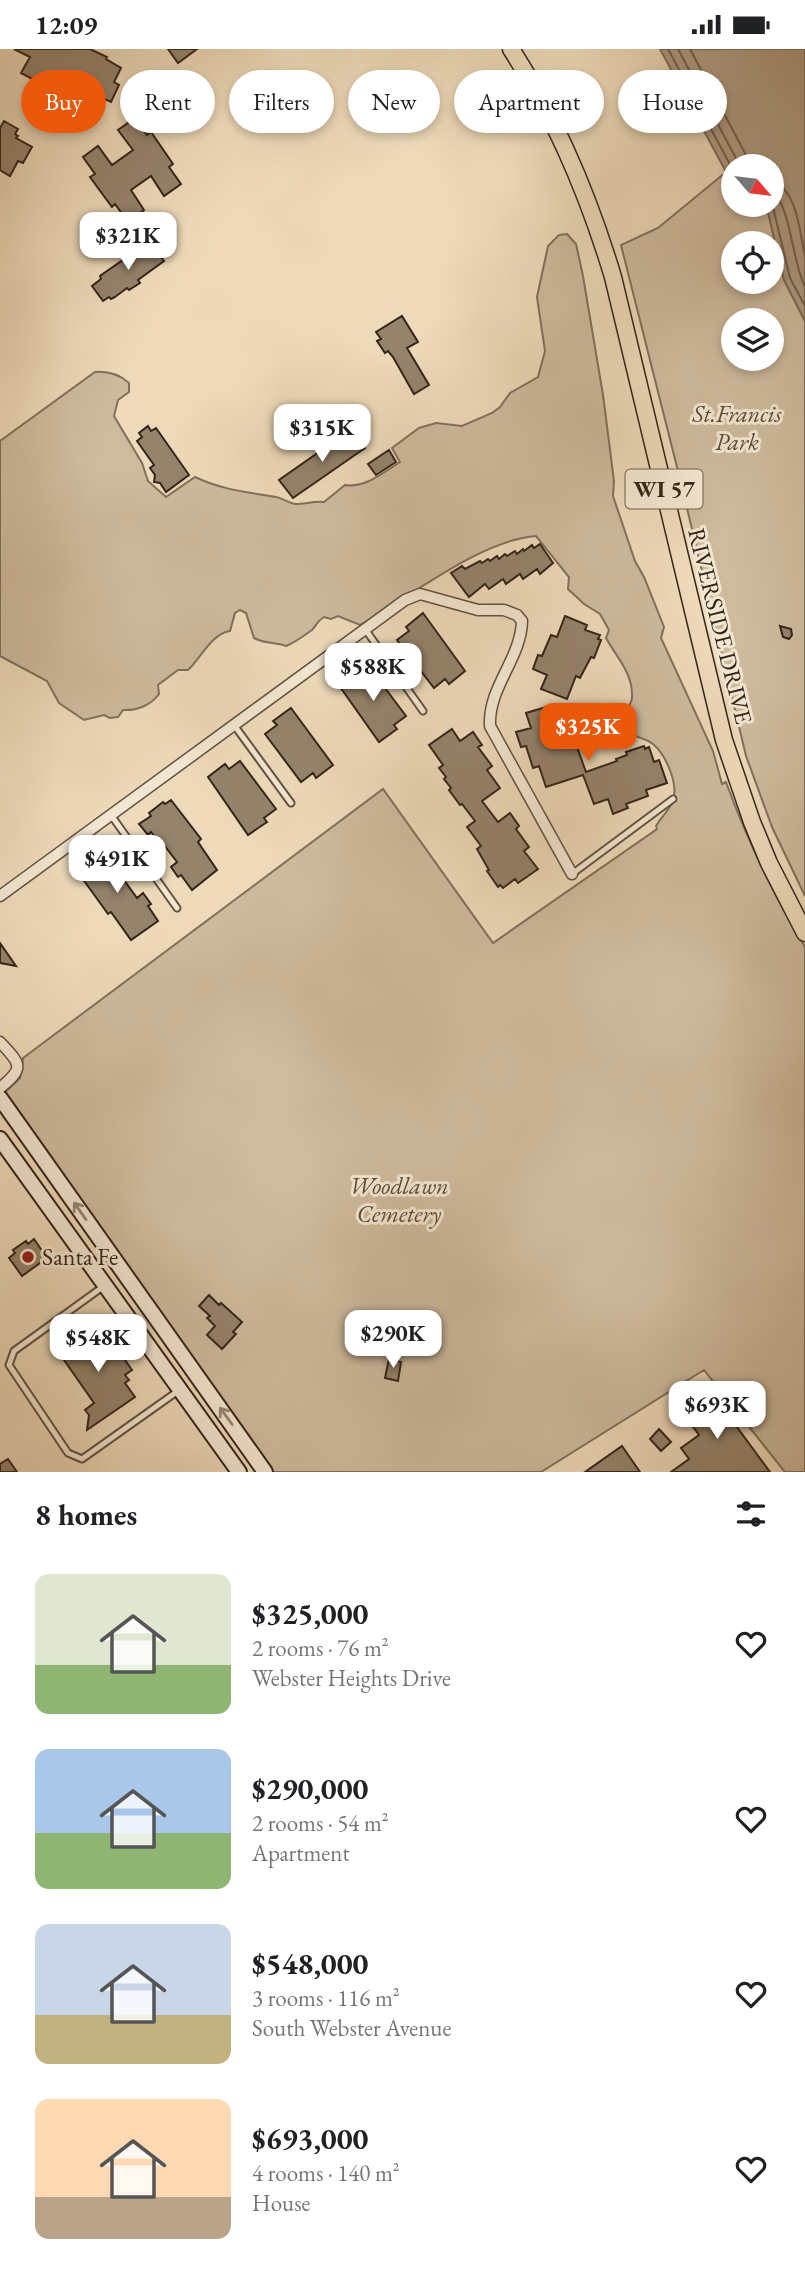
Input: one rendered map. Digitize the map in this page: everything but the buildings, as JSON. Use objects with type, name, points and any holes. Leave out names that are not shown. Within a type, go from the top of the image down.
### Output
[{"type":"main road","name":"RIVERSIDE DRIVE","points":[[511,49],[569,155],[600,236],[613,277],[724,740],[760,842],[805,933]]},
{"type":"main road","points":[[0,1098],[265,1472]]},
{"type":"main road","points":[[0,1139],[239,1472]]},
{"type":"street","points":[[0,896],[405,600],[420,594],[478,610],[504,610],[517,615],[522,621],[522,635],[492,700],[489,726],[572,874]]},
{"type":"street","points":[[0,1042],[19,1067],[11,1079],[0,1088]]},
{"type":"lane","points":[[365,629],[423,711]]},
{"type":"lane","points":[[234,725],[291,803]]},
{"type":"lane","points":[[572,874],[673,799]]},
{"type":"lane","points":[[111,815],[177,908]]},
{"type":"lane","points":[[104,1286],[14,1351],[9,1365],[68,1453],[82,1459],[180,1389]]},
{"type":"green space","name":"St.Francis Park","points":[[721,176],[721,217],[769,217],[773,231],[721,231],[721,294],[784,294],[784,280],[805,321],[805,896],[772,827],[746,756],[621,245],[658,228]]},
{"type":"green space","name":"Woodlawn Cemetery","points":[[567,234],[576,244],[583,276],[603,395],[614,481],[613,496],[635,561],[664,627],[661,638],[713,751],[722,784],[726,782],[761,866],[805,947],[805,1472],[785,1472],[704,1370],[541,1472],[258,1472],[0,1097],[20,1078],[23,1058],[383,789],[493,943],[657,829],[656,826],[672,803],[673,780],[658,749],[649,741],[632,734],[626,727],[624,718],[632,700],[632,688],[624,666],[606,638],[609,630],[600,614],[568,589],[569,577],[536,536],[514,540],[469,559],[360,625],[338,616],[331,619],[324,617],[312,630],[286,646],[254,638],[246,613],[240,610],[235,613],[230,631],[212,641],[188,670],[178,670],[158,685],[159,694],[148,704],[123,710],[118,717],[110,718],[104,715],[84,720],[59,703],[47,681],[0,656],[0,441],[95,372],[109,373],[118,375],[129,383],[129,392],[118,400],[114,416],[142,463],[148,481],[166,497],[195,477],[225,488],[279,498],[293,504],[324,502],[345,485],[367,482],[400,462],[392,448],[419,428],[436,423],[462,426],[492,413],[510,393],[538,377],[545,351],[537,297],[548,246],[559,235]]},
{"type":"water","points":[[660,49],[805,49],[805,321],[784,280],[784,231],[772,231],[769,217],[784,217],[784,154],[721,154],[721,163],[705,133],[727,133],[727,70],[671,70]]},
{"type":"place","name":"Santa Fe","points":[[28,1257]]}]
